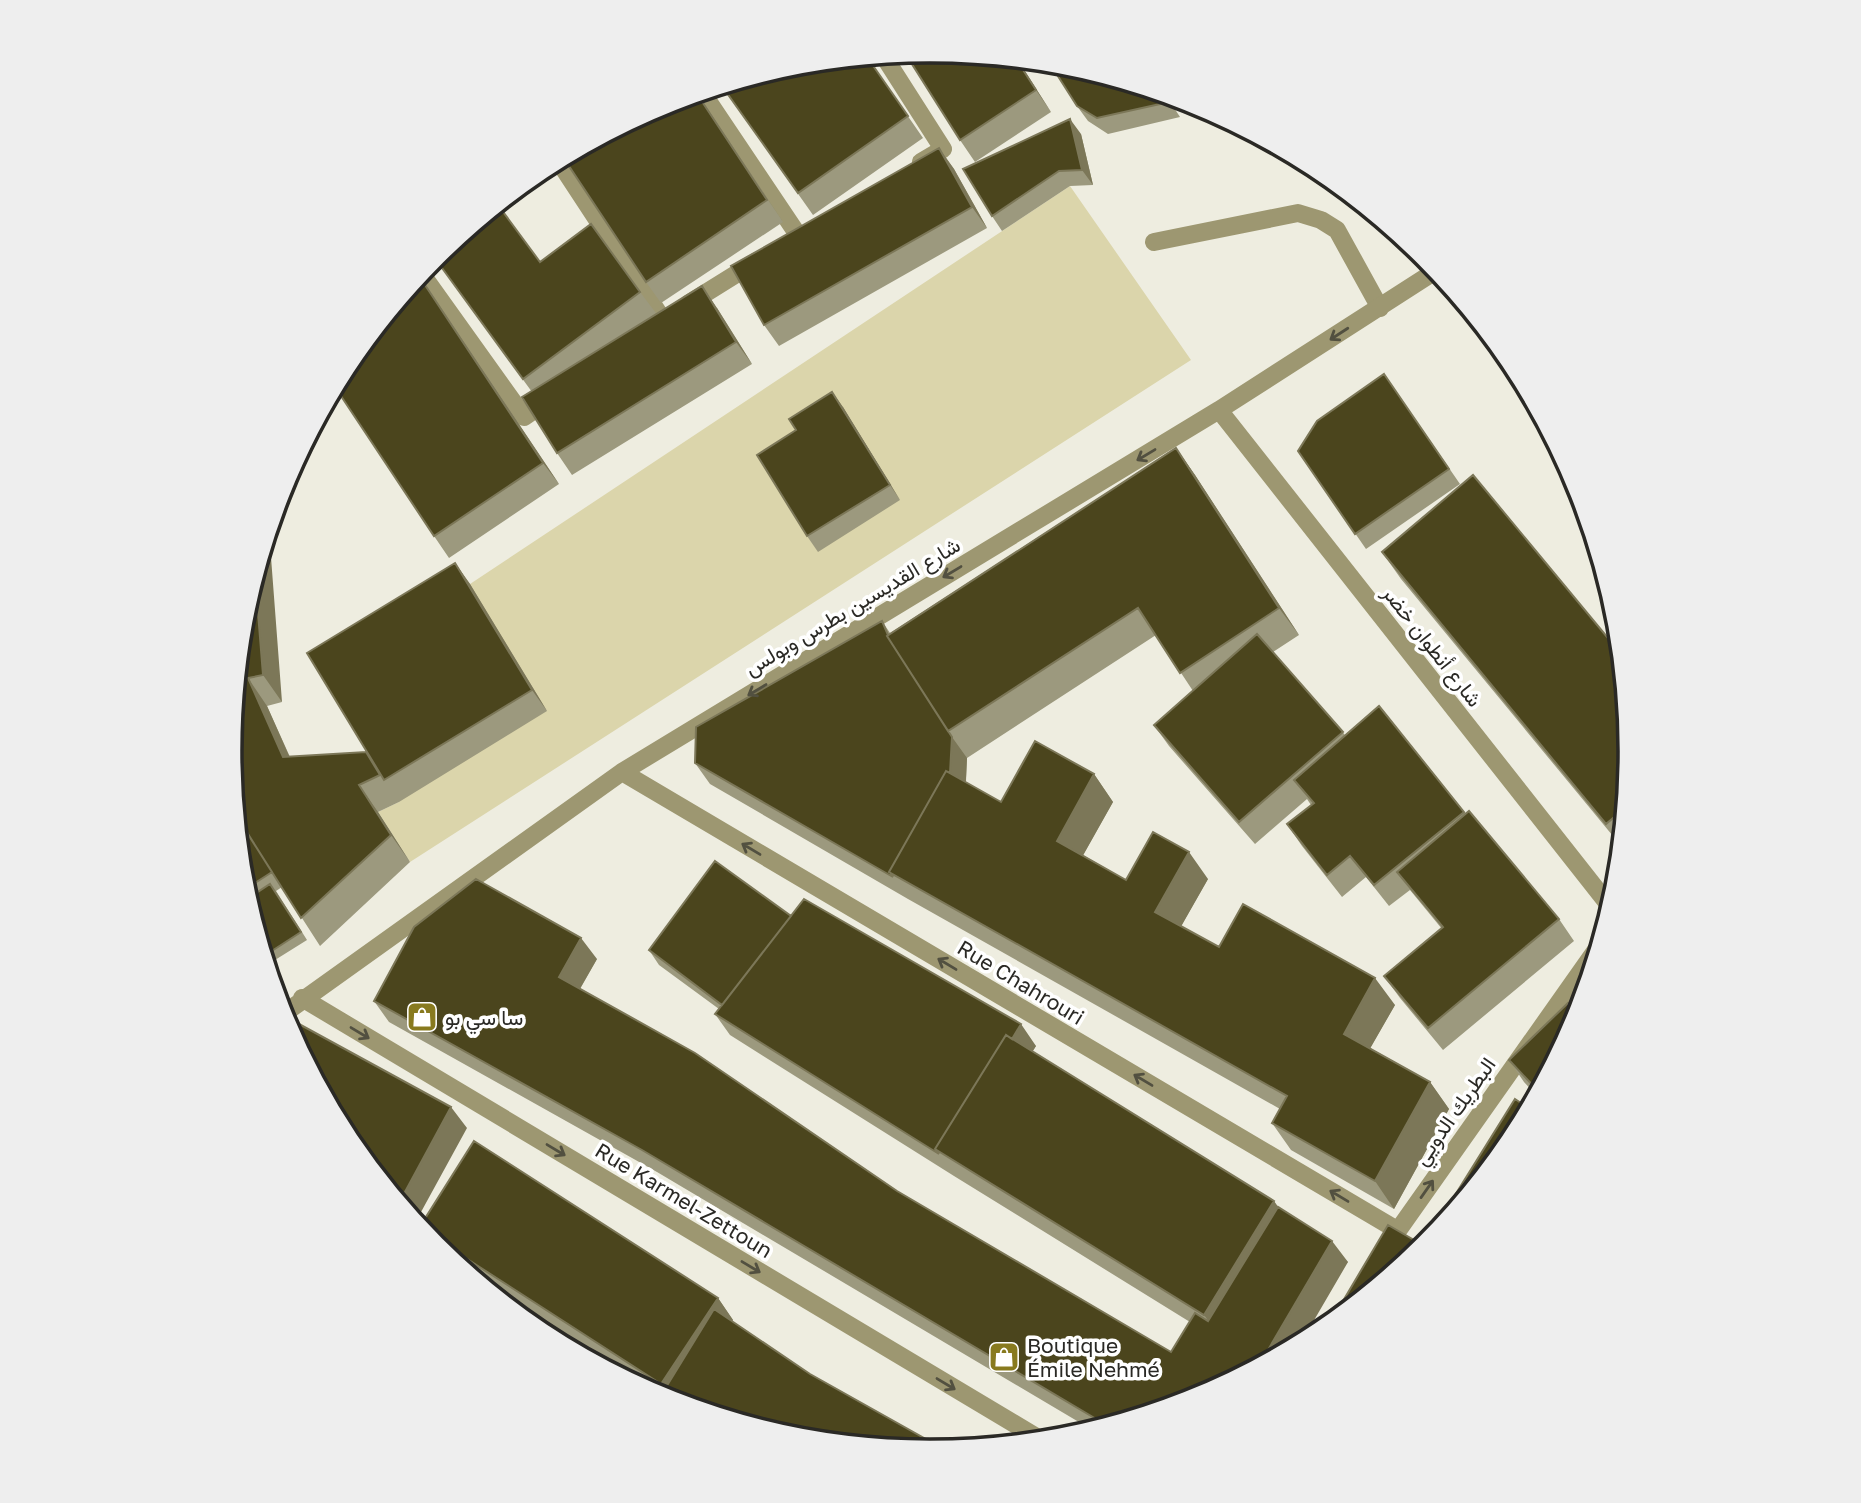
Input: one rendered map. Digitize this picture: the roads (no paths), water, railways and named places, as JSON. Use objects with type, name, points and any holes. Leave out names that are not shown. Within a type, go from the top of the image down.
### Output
[{"type":"street","points":[[889,64],[943,149],[909,169]]},
{"type":"street","points":[[564,169],[658,324],[792,239],[707,101]]},
{"type":"street","points":[[1154,242],[1298,213],[1321,220],[1337,230],[1380,307]]},
{"type":"street","name":"شارع القديسين بطرس وبولس","points":[[291,1007],[622,772],[1219,410],[1427,276]]},
{"type":"street","points":[[428,282],[524,417],[567,387]]},
{"type":"street","name":"شارع أنطوان خضر","points":[[1219,410],[1603,898]]},
{"type":"street","name":"Rue Chahrouri","points":[[622,772],[1398,1230]]},
{"type":"street","name":"البطريك الدويي","points":[[1384,1253],[1584,967]]},
{"type":"street","name":"Rue Karmel-Zettoun","points":[[302,998],[1028,1433]]},
{"type":"place","name":"سا سي بو","points":[[422,1017]]},
{"type":"place","name":"Boutique Émile Nehmé","points":[[1004,1357]]}]
